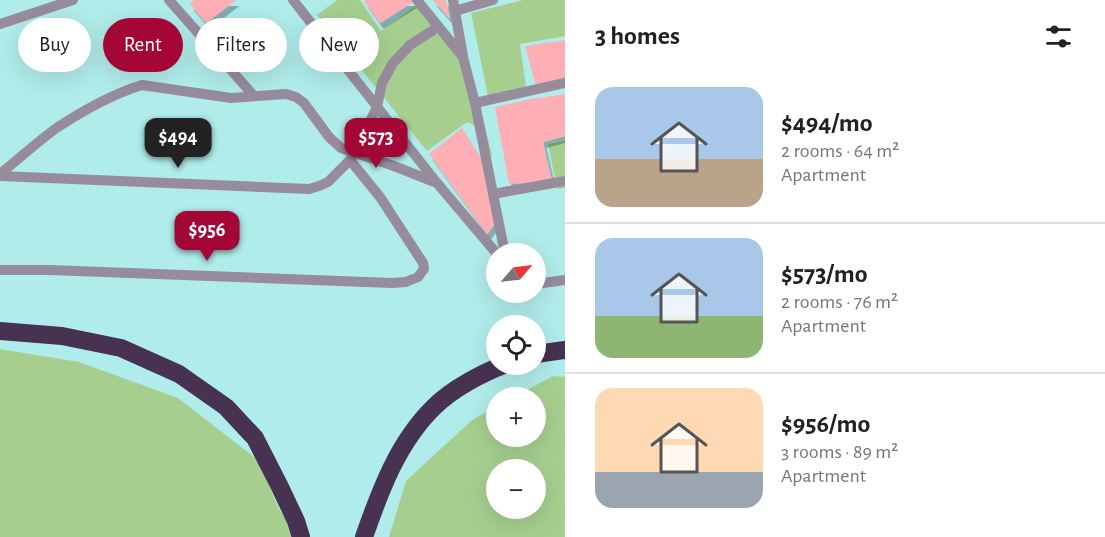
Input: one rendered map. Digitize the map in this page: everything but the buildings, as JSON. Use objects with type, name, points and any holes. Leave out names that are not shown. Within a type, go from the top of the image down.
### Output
[{"type":"highway","points":[[0,332],[62,336],[121,348],[179,374],[226,408],[255,438],[296,521],[301,537]]},
{"type":"highway","points":[[546,353],[565,350]]},
{"type":"highway","points":[[364,537],[379,495],[397,457],[422,422],[434,406],[467,382],[486,373]]},
{"type":"street","points":[[0,24],[73,0]]},
{"type":"street","points":[[169,0],[254,96]]},
{"type":"street","points":[[293,0],[437,183],[488,243]]},
{"type":"street","points":[[417,0],[463,57]]},
{"type":"street","points":[[493,0],[454,5],[463,57],[504,243]]},
{"type":"street","points":[[0,175],[309,189],[319,186],[328,182],[353,156],[377,107],[382,83],[393,63],[410,45],[438,27]]},
{"type":"street","points":[[475,104],[565,83]]},
{"type":"street","points":[[0,175],[58,127],[96,105],[128,89],[142,85],[231,98],[286,94],[296,97],[304,103],[335,144],[353,156],[437,183]]},
{"type":"street","points":[[0,270],[392,282],[406,282],[418,277],[424,269],[423,263],[353,156]]},
{"type":"street","points":[[493,194],[565,181]]},
{"type":"street","points":[[546,283],[565,280]]},
{"type":"green space","points":[[337,0],[360,0],[372,18],[319,18],[317,15]]},
{"type":"green space","points":[[523,0],[565,0],[565,36],[520,44],[526,87],[488,96],[471,13]]},
{"type":"green space","points":[[418,4],[470,71],[493,158],[482,143],[474,125],[467,122],[427,151],[363,72],[379,72],[379,28],[381,31]]},
{"type":"green space","points":[[565,141],[565,188],[557,189],[548,144]]},
{"type":"green space","points":[[0,349],[79,362],[178,398],[258,460],[280,511],[300,537],[0,537]]},
{"type":"green space","points":[[553,376],[565,377],[565,537],[389,537],[406,481],[472,420],[486,412],[486,447],[546,447],[546,387],[533,387]]}]
